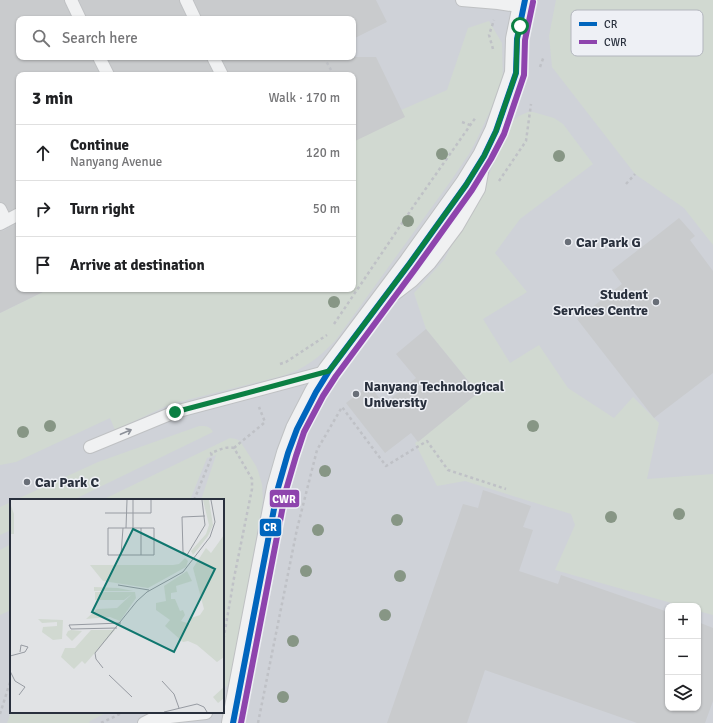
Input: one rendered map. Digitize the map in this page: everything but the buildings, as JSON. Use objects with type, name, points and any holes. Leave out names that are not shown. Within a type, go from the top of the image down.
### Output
[{"type":"street","points":[[233,723],[230,702],[278,488],[296,429],[329,371],[438,224],[466,185],[484,156],[496,131],[516,73],[517,39],[524,3]]},
{"type":"lane","points":[[71,0],[79,16]]},
{"type":"lane","points":[[186,0],[194,16]]},
{"type":"lane","points":[[462,0],[498,3],[524,3]]},
{"type":"lane","points":[[100,60],[106,72]]},
{"type":"lane","points":[[214,60],[220,72]]},
{"type":"lane","points":[[0,209],[3,222],[16,216]]},
{"type":"lane","points":[[90,447],[175,412],[329,371]]},
{"type":"lane","points":[[144,723],[152,720],[208,713]]},
{"type":"lane","points":[[186,723],[208,713]]},
{"type":"path","points":[[495,56],[489,35],[498,3]]},
{"type":"path","points":[[326,60],[331,70]]},
{"type":"path","points":[[194,499],[212,456],[211,453],[223,448],[234,448],[255,432],[265,422],[259,407],[274,395],[277,385],[274,366],[286,362],[326,336],[479,113]]},
{"type":"path","points":[[462,122],[470,125]]},
{"type":"path","points":[[626,184],[636,174]]},
{"type":"path","points":[[258,723],[297,529],[317,450],[342,407],[386,466],[427,441],[448,470],[506,489]]},
{"type":"path","points":[[224,636],[252,489],[252,479],[234,448]]},
{"type":"path","points":[[0,714],[10,682]]},
{"type":"path","points":[[101,723],[122,713]]},
{"type":"shaded area","name":"Nanyang Technological University","points":[[0,0],[713,0],[713,723],[0,723]]},
{"type":"shaded area","points":[[556,0],[713,0],[713,245],[684,208],[635,174],[552,67],[549,36]]},
{"type":"shaded area","points":[[489,21],[502,43],[503,83],[469,154],[335,341],[323,353],[298,370],[282,376],[171,404],[115,430],[110,418],[16,462],[0,465],[0,313],[43,292],[356,292],[356,140],[401,110],[447,90],[468,28]]},
{"type":"shaded area","points":[[528,112],[533,112],[554,118],[563,124],[593,164],[520,219],[495,253],[527,292],[483,319],[510,363],[539,345],[568,388],[614,418],[633,397],[659,423],[647,479],[713,474],[713,615],[701,612],[701,603],[671,603],[555,570],[575,525],[571,514],[465,481],[437,486],[415,443],[478,393],[426,329],[414,293],[444,260],[486,181],[513,121],[519,116]]},
{"type":"shaded area","points":[[199,426],[208,427],[213,432],[75,499],[17,499],[98,462]]},
{"type":"shaded area","points":[[230,438],[240,441],[258,471],[262,484],[263,500],[231,679],[227,686],[224,688],[224,499],[201,499],[216,455],[207,458],[190,499],[104,499]]},
{"type":"shaded area","points":[[10,502],[10,530],[0,535],[0,507]]},
{"type":"shaded area","points":[[10,545],[10,610],[0,615],[0,550]]},
{"type":"shaded area","points":[[11,713],[106,713],[90,721],[89,723],[7,723]]},
{"type":"transit line","name":"CR","points":[[233,723],[278,488],[288,453],[297,429],[316,392],[329,371],[410,263],[466,185],[484,156],[496,131],[516,73],[517,39],[525,0]]},
{"type":"transit line","name":"CWR","points":[[241,723],[286,490],[304,432],[323,396],[336,376],[472,190],[491,159],[504,134],[524,75],[525,40],[533,2]]},
{"type":"place","name":"Car Park G","points":[[568,242]]},
{"type":"place","name":"Student Services Centre","points":[[656,302]]},
{"type":"place","name":"Nanyang Technological University","points":[[356,394]]},
{"type":"place","name":"Car Park C","points":[[27,482]]},
{"type":"route","points":[[175,412],[329,371],[410,263],[466,185],[484,156],[496,131],[516,73],[517,39],[520,26]]}]
